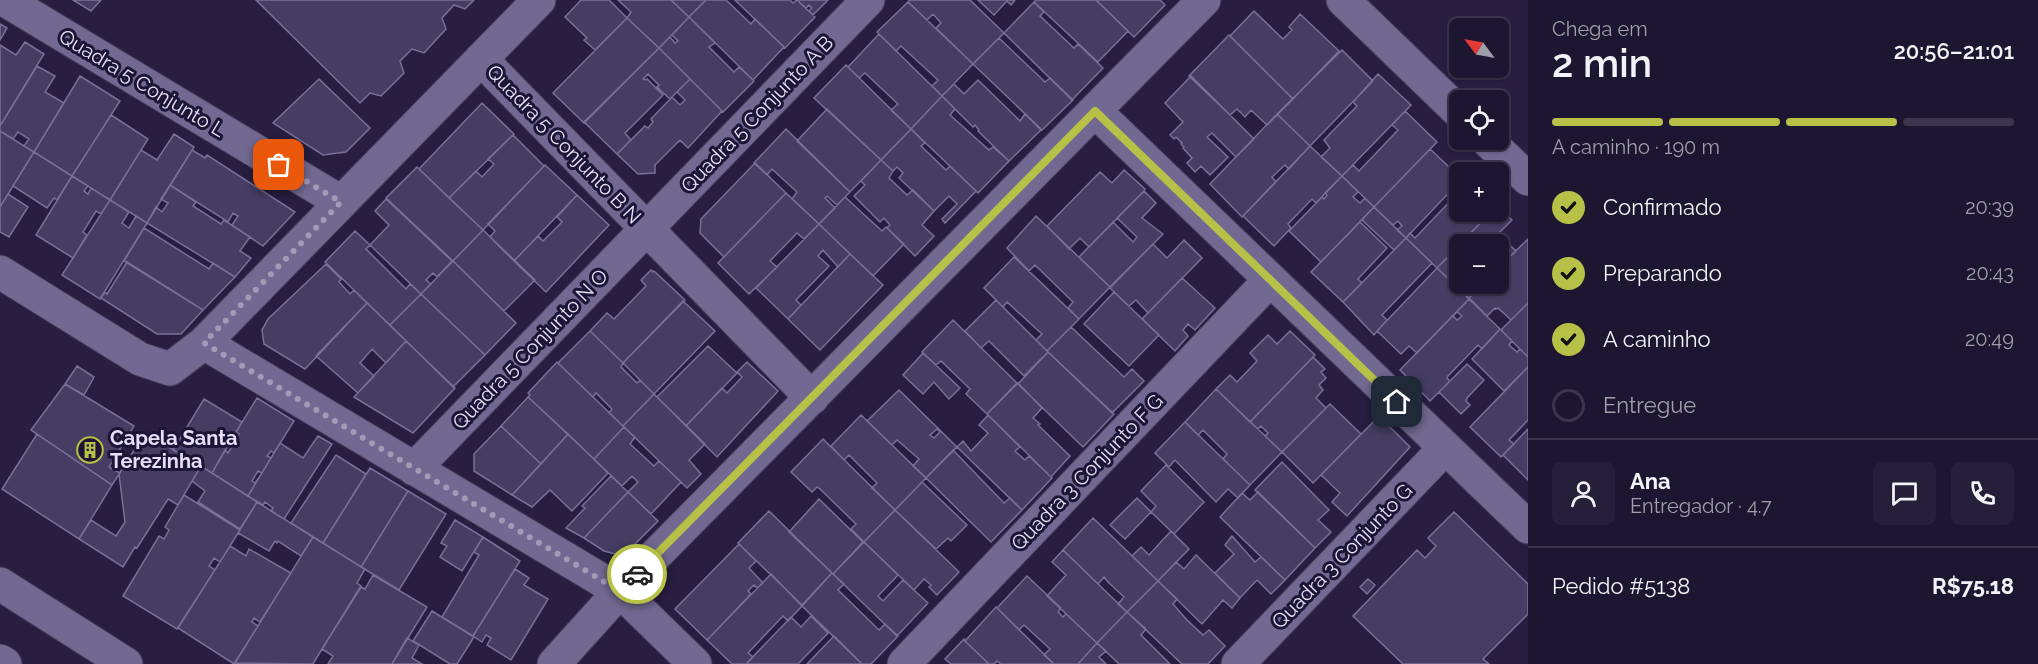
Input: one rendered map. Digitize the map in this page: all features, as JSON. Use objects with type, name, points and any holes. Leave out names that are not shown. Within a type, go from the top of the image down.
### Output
[{"type":"street","name":"Quadra 5 Conjunto L","points":[[5,0],[341,202]]},
{"type":"street","points":[[0,272],[140,359],[170,369],[204,343],[539,0]]},
{"type":"street","name":"Quadra 5 Conjunto A B","points":[[647,229],[868,0]]},
{"type":"street","points":[[554,664],[620,591],[1204,0]]},
{"type":"street","points":[[1342,0],[1449,102]]},
{"type":"street","name":"Quadra 5 Conjunto B N","points":[[481,59],[812,398]]},
{"type":"street","points":[[1095,111],[1528,527]]},
{"type":"street","points":[[1498,150],[1528,179]]},
{"type":"street","name":"Quadra 5 Conjunto N O","points":[[414,469],[647,229]]},
{"type":"street","name":"Quadra 3 Conjunto F G","points":[[904,664],[1270,280]]},
{"type":"street","points":[[204,343],[620,591],[695,664]]},
{"type":"street","name":"Quadra 3 Conjunto G","points":[[1238,664],[1445,448]]},
{"type":"street","points":[[0,584],[126,664]]},
{"type":"street","points":[[0,661],[4,664]]},
{"type":"building","points":[[73,0],[101,0],[91,11]]},
{"type":"building","points":[[256,0],[474,0],[465,9],[454,5],[442,18],[446,29],[424,53],[412,49],[400,61],[404,73],[381,96],[370,93],[360,103]]},
{"type":"building","points":[[581,0],[609,0],[627,18],[595,50],[584,40],[587,38],[565,17]]},
{"type":"building","points":[[618,0],[671,0],[689,17],[659,48],[627,18],[631,12]]},
{"type":"building","points":[[671,0],[706,0],[689,17]]},
{"type":"building","points":[[706,0],[726,0],[751,24],[755,19],[784,47],[753,80],[689,17]]},
{"type":"building","points":[[735,0],[790,0],[793,3],[797,0],[815,17],[785,48]]},
{"type":"building","points":[[797,0],[828,0],[813,15],[809,11],[812,8],[809,5],[806,8]]},
{"type":"building","points":[[910,0],[970,0],[1004,33],[973,64],[936,28],[941,23],[933,14],[927,20],[908,2]]},
{"type":"building","points":[[978,0],[1015,0],[1011,5],[1007,1],[994,15]]},
{"type":"building","points":[[1036,0],[1096,0],[1128,31],[1098,62],[1034,2]]},
{"type":"building","points":[[1096,0],[1160,0],[1165,5],[1134,37]]},
{"type":"building","points":[[908,2],[973,64],[942,96],[932,86],[938,80],[901,46],[896,51],[877,32]]},
{"type":"building","points":[[1034,2],[1044,12],[1040,16],[1074,48],[1078,44],[1103,68],[1072,100],[1004,33]]},
{"type":"building","points":[[1254,11],[1283,39],[1292,30],[1289,27],[1300,14],[1339,51],[1293,99],[1230,36]]},
{"type":"building","points":[[689,17],[715,43],[709,47],[734,72],[739,67],[754,81],[723,112],[659,48],[670,37],[675,43],[678,41],[672,35]]},
{"type":"building","points":[[627,18],[659,48],[584,123],[553,93]]},
{"type":"building","points":[[0,24],[7,28],[0,40]]},
{"type":"building","points":[[879,34],[942,96],[911,129],[891,110],[898,104],[865,73],[859,78],[848,67]]},
{"type":"building","points":[[1229,35],[1293,99],[1267,125],[1251,110],[1245,117],[1237,109],[1230,115],[1189,76]]},
{"type":"building","points":[[999,38],[1045,82],[1050,78],[1073,100],[1042,130],[973,64]]},
{"type":"building","points":[[25,42],[44,54],[0,126],[0,45],[16,55]]},
{"type":"building","points":[[659,48],[690,79],[670,99],[657,87],[659,85],[648,74],[643,79],[647,79],[663,95],[625,133],[631,140],[617,154],[584,122]]},
{"type":"building","points":[[1342,50],[1373,81],[1310,146],[1277,114]]},
{"type":"building","points":[[846,65],[911,129],[881,160],[814,98]]},
{"type":"building","points":[[37,66],[55,76],[45,92],[64,103],[34,152],[24,146],[29,139],[18,132],[13,139],[0,131],[0,126]]},
{"type":"building","points":[[1378,74],[1411,105],[1342,176],[1321,157],[1330,148],[1324,140],[1357,106],[1353,102]]},
{"type":"building","points":[[80,76],[120,101],[72,176],[34,152]]},
{"type":"building","points":[[1191,76],[1254,139],[1236,157],[1212,133],[1207,137],[1228,157],[1210,175],[1201,166],[1195,172],[1187,163],[1192,158],[1183,148],[1182,143],[1170,135],[1183,122],[1165,103]]},
{"type":"building","points":[[319,79],[370,128],[346,152],[323,155],[273,123]]},
{"type":"building","points":[[690,79],[722,111],[688,148],[680,140],[655,165],[655,173],[638,174],[617,154],[645,126],[648,128],[653,122],[651,119],[672,97],[680,105],[685,100],[677,92]]},
{"type":"building","points":[[978,80],[1020,121],[1025,114],[1041,130],[1009,161],[978,131],[975,125],[973,127],[942,96],[954,84],[964,94]]},
{"type":"building","points":[[942,96],[955,109],[950,115],[989,150],[993,147],[1009,161],[978,193],[911,129]]},
{"type":"building","points":[[482,103],[514,134],[449,198],[419,169]]},
{"type":"building","points":[[827,109],[881,160],[850,192],[797,141]]},
{"type":"building","points":[[1405,111],[1437,142],[1374,207],[1342,176],[1353,165],[1359,171],[1398,130],[1392,125]]},
{"type":"building","points":[[1277,114],[1310,146],[1289,169],[1285,165],[1272,177],[1276,182],[1242,217],[1210,184]]},
{"type":"building","points":[[111,115],[148,139],[110,200],[72,176]]},
{"type":"building","points":[[786,129],[850,192],[837,205],[827,196],[825,198],[835,208],[819,224],[792,199],[797,192],[772,169],[767,175],[754,163]]},
{"type":"building","points":[[911,129],[925,143],[921,146],[946,170],[950,166],[976,191],[945,223],[942,219],[957,204],[949,196],[934,211],[899,178],[903,173],[897,167],[893,171],[881,160]]},
{"type":"building","points":[[0,131],[34,152],[0,207]]},
{"type":"building","points":[[174,134],[194,147],[147,223],[110,200],[141,150],[157,160]]},
{"type":"building","points":[[513,135],[544,166],[483,230],[449,198],[476,171],[482,177],[494,164],[488,159]]},
{"type":"building","points":[[1310,146],[1342,176],[1316,203],[1312,199],[1288,224],[1291,228],[1274,246],[1243,216]]},
{"type":"building","points":[[1430,149],[1449,167],[1449,193],[1406,238],[1397,230],[1402,226],[1398,221],[1393,225],[1374,207]]},
{"type":"building","points":[[192,150],[205,158],[207,155],[295,212],[263,246],[232,225],[238,216],[233,213],[228,222],[170,185]]},
{"type":"building","points":[[34,152],[72,176],[57,200],[54,198],[47,208],[13,186]]},
{"type":"building","points":[[881,160],[893,171],[889,178],[907,195],[913,190],[934,211],[922,225],[934,236],[915,256],[887,228],[890,225],[884,218],[880,222],[854,196],[865,185],[861,181]]},
{"type":"building","points":[[755,163],[786,193],[724,257],[700,233],[701,219]]},
{"type":"building","points":[[545,165],[577,195],[514,261],[490,237],[495,231],[488,224]]},
{"type":"building","points":[[417,167],[483,230],[453,261],[386,198]]},
{"type":"building","points":[[1124,170],[1145,189],[1144,191],[1089,247],[1080,238],[1069,249],[1047,226],[1100,172],[1112,183]]},
{"type":"building","points":[[72,176],[88,186],[84,191],[88,194],[91,188],[110,200],[101,214],[96,211],[83,232],[87,235],[73,258],[36,235]]},
{"type":"building","points":[[1342,176],[1358,192],[1353,197],[1360,203],[1365,198],[1374,207],[1321,262],[1289,231],[1322,197],[1324,199],[1327,195],[1325,193]]},
{"type":"building","points":[[170,185],[196,202],[193,206],[221,224],[224,220],[250,237],[240,251],[251,258],[235,277],[147,223],[156,207],[162,212],[168,203],[161,199]]},
{"type":"building","points":[[1144,191],[1156,203],[1142,218],[1163,234],[1110,287],[1079,257],[1113,222],[1133,242],[1137,237],[1117,218]]},
{"type":"building","points":[[786,193],[819,224],[804,239],[797,233],[770,261],[777,267],[749,294],[718,263]]},
{"type":"building","points":[[8,194],[28,207],[9,237],[0,232],[0,207]]},
{"type":"building","points":[[577,195],[609,225],[546,292],[514,261],[538,236],[543,241],[562,222],[557,217]]},
{"type":"building","points":[[845,197],[882,231],[886,227],[904,244],[873,276],[819,224]]},
{"type":"building","points":[[386,199],[452,261],[437,277],[433,273],[426,280],[431,284],[421,294],[370,245],[389,225],[375,211]]},
{"type":"building","points":[[110,200],[129,212],[122,223],[129,228],[136,216],[147,223],[100,299],[62,275]]},
{"type":"building","points":[[1449,202],[1449,222],[1481,222],[1470,234],[1449,234],[1449,256],[1437,268],[1406,238],[1410,233],[1415,238]]},
{"type":"building","points":[[1374,207],[1406,238],[1394,250],[1362,220]]},
{"type":"building","points":[[1036,216],[1110,287],[1079,319],[1068,308],[1073,302],[1035,265],[1029,271],[1007,248]]},
{"type":"building","points":[[1509,217],[1512,220],[1498,234],[1470,234],[1481,222],[1509,222]]},
{"type":"building","points":[[1360,222],[1387,248],[1358,279],[1362,283],[1343,302],[1311,272]]},
{"type":"building","points":[[819,224],[850,254],[838,267],[823,250],[818,256],[829,266],[796,300],[801,305],[788,319],[756,288]]},
{"type":"building","points":[[144,228],[209,269],[213,263],[235,277],[203,310],[124,261]]},
{"type":"building","points":[[483,230],[535,280],[504,311],[453,261]]},
{"type":"building","points":[[355,231],[370,245],[366,249],[406,289],[410,284],[421,294],[390,325],[325,262]]},
{"type":"building","points":[[1406,238],[1432,263],[1382,315],[1387,320],[1374,335],[1343,302]]},
{"type":"building","points":[[1528,239],[1528,303],[1511,320],[1498,308],[1487,316],[1469,298],[1473,294],[1509,294],[1509,257]]},
{"type":"building","points":[[1184,240],[1202,258],[1148,313],[1136,300],[1129,306],[1110,288],[1153,244],[1167,258]]},
{"type":"building","points":[[1509,244],[1516,251],[1509,258]]},
{"type":"building","points":[[850,254],[883,285],[820,350],[788,319]]},
{"type":"building","points":[[1449,256],[1449,279],[1437,268]]},
{"type":"building","points":[[1014,257],[1079,319],[1047,351],[1036,340],[1042,334],[1007,302],[1003,307],[984,288]]},
{"type":"building","points":[[453,261],[516,323],[485,355],[421,294]]},
{"type":"building","points":[[127,262],[203,310],[181,334],[157,334],[101,298],[105,292],[107,294]]},
{"type":"building","points":[[326,264],[341,279],[339,282],[350,294],[354,290],[367,303],[305,369],[264,344],[262,330],[268,319]]},
{"type":"building","points":[[1437,268],[1449,280],[1449,294],[1464,294],[1469,299],[1417,353],[1409,346],[1401,354],[1377,331]]},
{"type":"building","points":[[651,270],[685,300],[623,363],[590,331],[607,313],[614,319],[646,286],[641,280]]},
{"type":"building","points":[[1182,278],[1215,308],[1195,330],[1188,324],[1183,330],[1188,336],[1175,351],[1142,319]]},
{"type":"building","points":[[1114,292],[1159,335],[1129,366],[1084,324]]},
{"type":"building","points":[[421,294],[485,355],[453,387],[390,325]]},
{"type":"building","points":[[1469,299],[1500,329],[1482,349],[1478,345],[1448,376],[1450,381],[1430,401],[1400,370]],"holes":[[[1457,312],[1462,316],[1457,320],[1453,316]]]},
{"type":"building","points":[[996,300],[1048,352],[1024,376],[989,341],[981,348],[965,331]]},
{"type":"building","points":[[683,301],[715,331],[654,394],[623,363]]},
{"type":"building","points":[[367,303],[406,341],[386,363],[372,349],[360,363],[374,376],[358,393],[316,356]]},
{"type":"building","points":[[1528,303],[1528,357],[1501,330]]},
{"type":"building","points":[[953,320],[1017,383],[987,414],[966,394],[970,389],[941,361],[936,365],[922,352]]},
{"type":"building","points":[[1071,327],[1124,377],[1132,369],[1144,381],[1112,413],[1047,351]]},
{"type":"building","points":[[1500,329],[1512,341],[1509,345],[1517,352],[1520,349],[1528,357],[1528,367],[1504,391],[1472,359]]},
{"type":"building","points":[[590,331],[623,363],[621,367],[637,383],[640,380],[654,394],[623,426],[609,413],[612,409],[596,393],[593,397],[558,363]]},
{"type":"building","points":[[1290,331],[1315,355],[1250,422],[1216,389],[1230,375],[1237,382],[1257,361],[1250,353],[1268,335],[1277,344]]},
{"type":"building","points":[[406,341],[455,388],[413,433],[354,397]]},
{"type":"building","points":[[708,346],[737,373],[686,426],[657,397]]},
{"type":"building","points":[[1048,352],[1114,414],[1083,447],[1018,384]]},
{"type":"building","points":[[923,353],[960,388],[949,399],[934,382],[923,394],[903,375]]},
{"type":"building","points":[[1313,357],[1325,369],[1321,372],[1326,378],[1319,385],[1323,390],[1316,398],[1326,408],[1282,452],[1265,436],[1268,433],[1261,426],[1258,429],[1250,422]]},
{"type":"building","points":[[557,362],[624,427],[594,459],[528,397],[530,395],[528,393]]},
{"type":"building","points":[[747,362],[778,391],[717,457],[686,426],[722,388],[727,393],[742,377],[737,372]]},
{"type":"building","points":[[1467,364],[1484,380],[1467,398],[1466,401],[1470,405],[1461,414],[1439,392]]},
{"type":"building","points":[[77,366],[94,377],[84,395],[65,384]]},
{"type":"building","points":[[1528,367],[1528,420],[1509,440],[1514,444],[1501,457],[1470,427]]},
{"type":"building","points":[[1018,383],[1042,408],[1033,418],[1070,456],[1051,477],[987,414]]},
{"type":"building","name":"Capela Santa Terezinha","points":[[65,384],[134,426],[109,467],[120,473],[112,485],[31,430]]},
{"type":"building","points":[[1216,389],[1282,452],[1250,485],[1223,459],[1227,454],[1203,430],[1198,435],[1185,422]]},
{"type":"building","points":[[899,390],[957,447],[926,478],[913,466],[919,459],[897,440],[892,445],[867,421]],"holes":[[[937,429],[940,432],[934,438],[930,435]]]},
{"type":"building","points":[[654,394],[705,444],[689,460],[701,474],[687,488],[623,426]]},
{"type":"building","points":[[528,397],[568,434],[541,464],[501,426]]},
{"type":"building","points":[[257,398],[294,421],[274,453],[271,451],[267,456],[271,458],[262,473],[258,471],[252,481],[255,483],[261,474],[248,496],[212,473],[225,450],[228,453],[239,434],[236,432]]},
{"type":"building","points":[[204,399],[242,422],[212,473],[173,450]]},
{"type":"building","points":[[1330,404],[1361,434],[1313,483],[1282,452]]},
{"type":"building","points":[[861,415],[926,478],[895,510],[872,488],[877,483],[849,455],[844,460],[831,446]]},
{"type":"building","points":[[988,415],[1020,447],[1015,451],[1025,460],[1029,456],[1052,478],[1022,510],[957,447],[963,441],[971,451],[988,433],[979,425]]},
{"type":"building","points":[[1379,416],[1410,447],[1347,516],[1332,502],[1340,493],[1321,475]]},
{"type":"building","points":[[1185,422],[1250,485],[1238,498],[1228,489],[1216,502],[1175,460],[1169,467],[1155,453]]},
{"type":"building","points":[[501,426],[541,464],[512,495],[474,471],[474,454]]},
{"type":"building","points":[[624,427],[635,437],[630,444],[654,466],[659,461],[681,482],[651,514],[628,492],[638,482],[632,476],[622,486],[594,459]]},
{"type":"building","points":[[1528,429],[1528,480],[1503,455]]},
{"type":"building","points":[[145,433],[201,466],[178,505],[168,499],[123,567],[79,539],[91,520],[116,536],[125,522],[119,474]]},
{"type":"building","points":[[37,434],[112,485],[79,539],[2,489]]},
{"type":"building","points":[[568,434],[608,473],[572,511],[550,490],[532,507],[512,495]]},
{"type":"building","points":[[318,436],[332,444],[284,519],[271,511],[273,508],[265,502],[263,505],[248,496],[280,443],[303,458]]},
{"type":"building","points":[[823,439],[895,510],[864,542],[851,529],[856,524],[820,489],[817,487],[812,492],[791,472]]},
{"type":"building","points":[[953,450],[1004,503],[1010,498],[1022,510],[991,542],[926,478]]},
{"type":"building","points":[[336,455],[366,474],[323,543],[291,523]]},
{"type":"building","points":[[1282,462],[1329,510],[1318,520],[1331,532],[1315,548],[1255,490]]},
{"type":"building","points":[[1166,465],[1204,502],[1174,534],[1151,512],[1156,506],[1141,491]]},
{"type":"building","points":[[201,466],[257,502],[240,529],[198,502],[205,491],[192,481]]},
{"type":"building","points":[[370,468],[408,491],[361,567],[323,543]]},
{"type":"building","points":[[611,476],[628,492],[584,538],[566,528],[585,508],[582,506]]},
{"type":"building","points":[[922,482],[967,525],[951,541],[948,538],[936,549],[895,510]]},
{"type":"building","points":[[408,491],[446,514],[399,590],[361,567]]},
{"type":"building","points":[[628,492],[658,521],[623,556],[604,551],[584,538]]},
{"type":"building","points":[[1258,492],[1315,548],[1285,580],[1220,517],[1242,493],[1250,500]]},
{"type":"building","points":[[184,495],[240,530],[220,562],[214,558],[209,566],[215,570],[177,629],[123,596],[159,536],[164,539],[169,530],[165,527]]},
{"type":"building","points":[[1137,498],[1151,512],[1125,539],[1110,525]]},
{"type":"building","points":[[819,499],[863,542],[833,574],[789,532]]},
{"type":"building","points":[[257,502],[313,537],[301,556],[278,541],[277,543],[275,541],[269,551],[238,533]]},
{"type":"building","points":[[895,510],[959,572],[937,595],[924,579],[914,590],[864,542]]},
{"type":"building","points":[[769,511],[832,573],[802,605],[738,543]]},
{"type":"building","points":[[1454,512],[1528,584],[1528,614],[1483,659],[1489,664],[1403,664],[1353,616],[1417,550],[1425,558],[1436,546],[1428,538]]},
{"type":"building","points":[[1093,518],[1158,581],[1127,612],[1118,604],[1124,597],[1104,577],[1098,584],[1063,550]]},
{"type":"building","points":[[455,520],[483,537],[462,571],[440,557],[447,546],[441,543]]},
{"type":"building","points":[[1171,531],[1189,549],[1158,581],[1132,556],[1141,547],[1149,555]]},
{"type":"building","points":[[1232,536],[1255,562],[1261,557],[1285,580],[1271,594],[1257,580],[1240,598],[1215,573],[1234,554],[1225,545]]},
{"type":"building","points":[[313,537],[365,569],[357,583],[361,586],[313,664],[235,663]]},
{"type":"building","points":[[483,537],[520,561],[473,636],[442,617],[479,555],[474,552]]},
{"type":"building","points":[[864,542],[898,575],[878,596],[883,601],[903,580],[928,603],[897,636],[833,574]]},
{"type":"building","points":[[739,544],[756,561],[749,568],[763,583],[757,588],[754,585],[748,591],[751,594],[707,640],[675,609]]},
{"type":"building","points":[[230,546],[246,556],[249,549],[291,573],[260,622],[254,618],[252,622],[258,626],[234,664],[178,628]]},
{"type":"building","points":[[1063,550],[1127,612],[1097,643],[1047,596],[1066,575],[1052,562]]},
{"type":"building","points":[[1196,555],[1240,598],[1232,608],[1223,600],[1202,624],[1158,581],[1176,562],[1184,569]]},
{"type":"building","points":[[515,569],[529,578],[524,585],[548,599],[511,660],[487,645],[491,638],[486,635],[482,642],[473,636]]},
{"type":"building","points":[[832,573],[844,584],[838,590],[879,630],[885,624],[898,636],[871,664],[862,664],[802,606]]},
{"type":"building","points":[[771,574],[802,606],[788,621],[783,616],[748,653],[753,657],[746,664],[732,664],[707,640]]},
{"type":"building","points":[[373,575],[427,607],[392,664],[328,664],[333,656],[322,649],[361,587],[365,589]]},
{"type":"building","points":[[1027,576],[1061,608],[1058,612],[1063,617],[1066,614],[1063,611],[1097,643],[1078,664],[1054,664],[1044,655],[1050,649],[1024,625],[1019,630],[997,608]]},
{"type":"building","points":[[1368,579],[1375,585],[1367,594],[1360,587]]},
{"type":"building","points":[[1158,581],[1177,599],[1173,604],[1187,620],[1203,635],[1209,630],[1225,646],[1208,664],[1182,664],[1127,612]]},
{"type":"building","points":[[996,607],[1054,664],[1001,664],[997,661],[989,664],[965,641]]},
{"type":"building","points":[[432,611],[474,637],[457,664],[450,664],[413,641]]},
{"type":"building","points":[[1127,612],[1146,629],[1141,635],[1170,664],[1119,664],[1097,643]]},
{"type":"building","points":[[811,616],[828,633],[798,664],[746,664],[791,617],[801,627]]},
{"type":"building","points":[[834,636],[862,664],[807,664]]},
{"type":"building","points":[[407,638],[419,645],[412,658],[422,664],[392,664]]},
{"type":"building","points":[[964,639],[989,664],[951,664],[945,659]]},
{"type":"building","points":[[1097,643],[1106,651],[1099,657],[1106,664],[1078,664]]},
{"type":"way so far","points":[[279,165],[341,202],[204,343],[620,591],[637,574]]},
{"type":"place","name":"Capela Santa Terezinha","points":[[90,450]]},
{"type":"route","points":[[637,574],[1095,111],[1397,402]]}]
